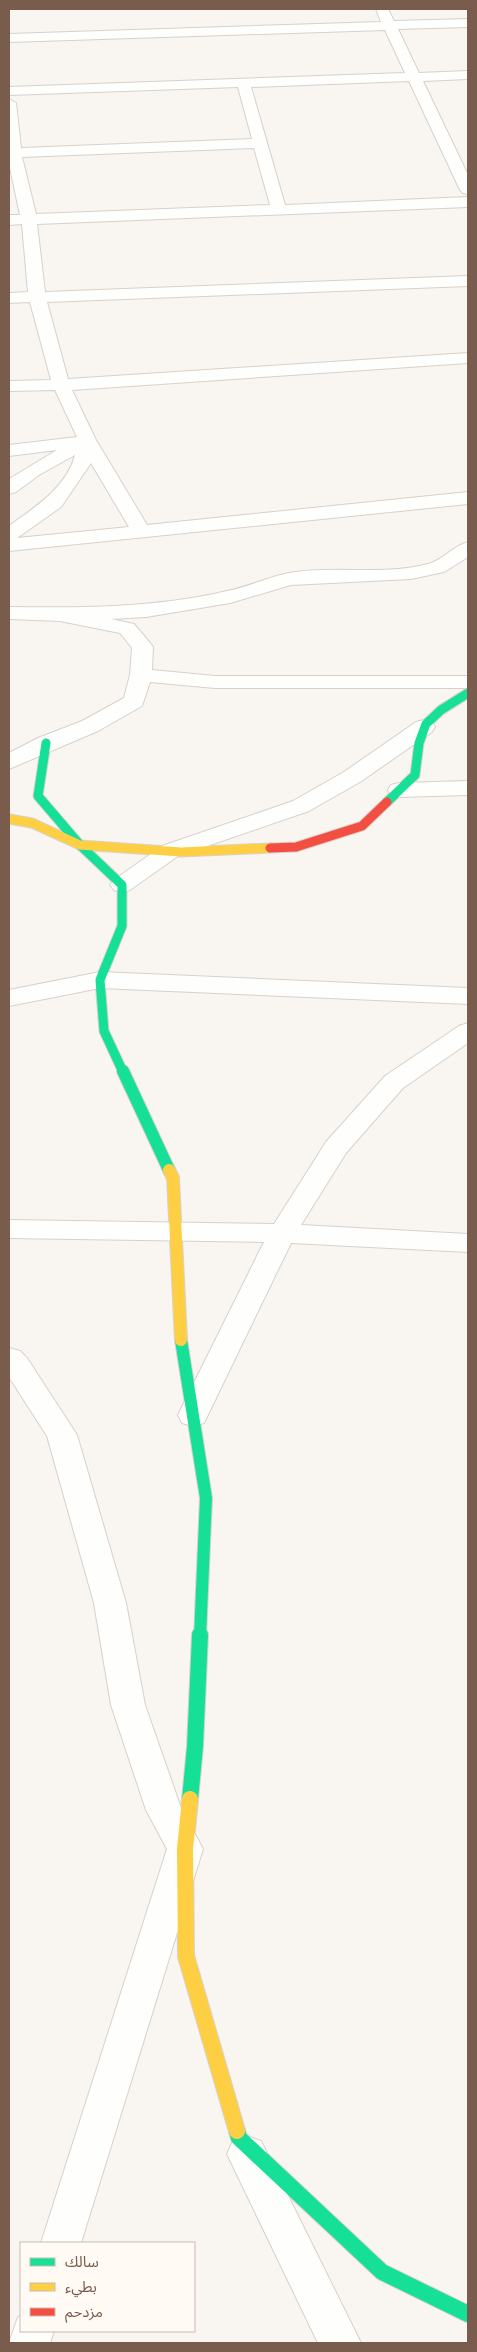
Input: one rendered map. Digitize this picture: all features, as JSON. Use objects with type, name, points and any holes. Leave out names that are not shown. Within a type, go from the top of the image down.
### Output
[{"type":"street","points":[[381,9],[446,140],[468,190]]},
{"type":"street","points":[[9,38],[468,23]]},
{"type":"street","points":[[9,91],[468,75]]},
{"type":"street","points":[[243,82],[279,209]]},
{"type":"street","points":[[9,103],[14,153],[29,219],[37,297],[61,385],[87,440],[141,531]]},
{"type":"street","points":[[446,140],[461,140]]},
{"type":"street","points":[[14,153],[261,143]]},
{"type":"street","points":[[9,220],[468,202]]},
{"type":"street","points":[[9,298],[468,281]]},
{"type":"street","points":[[9,386],[61,385],[468,358]]},
{"type":"street","points":[[9,450],[87,440]]},
{"type":"street","points":[[9,488],[32,471],[87,440]]},
{"type":"street","points":[[9,535],[54,504],[82,463],[87,440]]},
{"type":"street","points":[[9,545],[468,498]]},
{"type":"street","points":[[9,614],[60,615],[146,611],[230,597],[290,579],[411,573],[437,568],[468,548]]},
{"type":"street","points":[[9,762],[46,743],[90,726],[134,702],[141,675],[143,647],[127,628],[60,615]]},
{"type":"street","points":[[141,675],[215,682],[468,682]]},
{"type":"street","points":[[9,819],[32,823],[80,845],[170,851],[296,847],[362,826],[415,775],[419,737],[430,718],[468,693]]},
{"type":"street","points":[[122,885],[170,851],[301,806],[352,777],[424,727]]},
{"type":"street","points":[[46,743],[38,796],[80,845],[122,885],[122,926],[100,980],[104,1031],[173,1178],[178,1230],[180,1334],[206,1498],[195,1747],[185,1848],[186,1956],[239,2138],[340,2343]]},
{"type":"street","points":[[399,790],[468,788]]},
{"type":"street","points":[[9,998],[100,980],[468,996]]},
{"type":"street","points":[[193,1415],[282,1232],[336,1148],[394,1082],[468,1031]]},
{"type":"street","points":[[9,1229],[282,1232],[468,1243]]},
{"type":"street","points":[[9,1358],[16,1365],[62,1435],[110,1603],[128,1705],[164,1810],[185,1848],[61,2242]]},
{"type":"street","points":[[239,2138],[382,2272],[468,2314]]},
{"type":"traffic: fast","points":[[387,802],[415,775],[419,743],[426,724],[441,710],[468,693]]},
{"type":"traffic: fast","points":[[46,743],[38,796],[80,845],[122,885],[122,926],[100,980],[104,1031],[169,1170]]},
{"type":"traffic: fast","points":[[181,1340],[206,1498],[195,1747],[190,1799]]},
{"type":"traffic: fast","points":[[237,2131],[239,2138],[382,2272],[468,2314]]},
{"type":"traffic: slow","points":[[9,819],[32,823],[80,845],[181,852],[270,848]]},
{"type":"traffic: slow","points":[[169,1170],[173,1178],[181,1340]]},
{"type":"traffic: slow","points":[[190,1799],[185,1849],[186,1956],[237,2131]]},
{"type":"traffic: jam","points":[[270,848],[296,847],[362,826],[387,802]]}]
